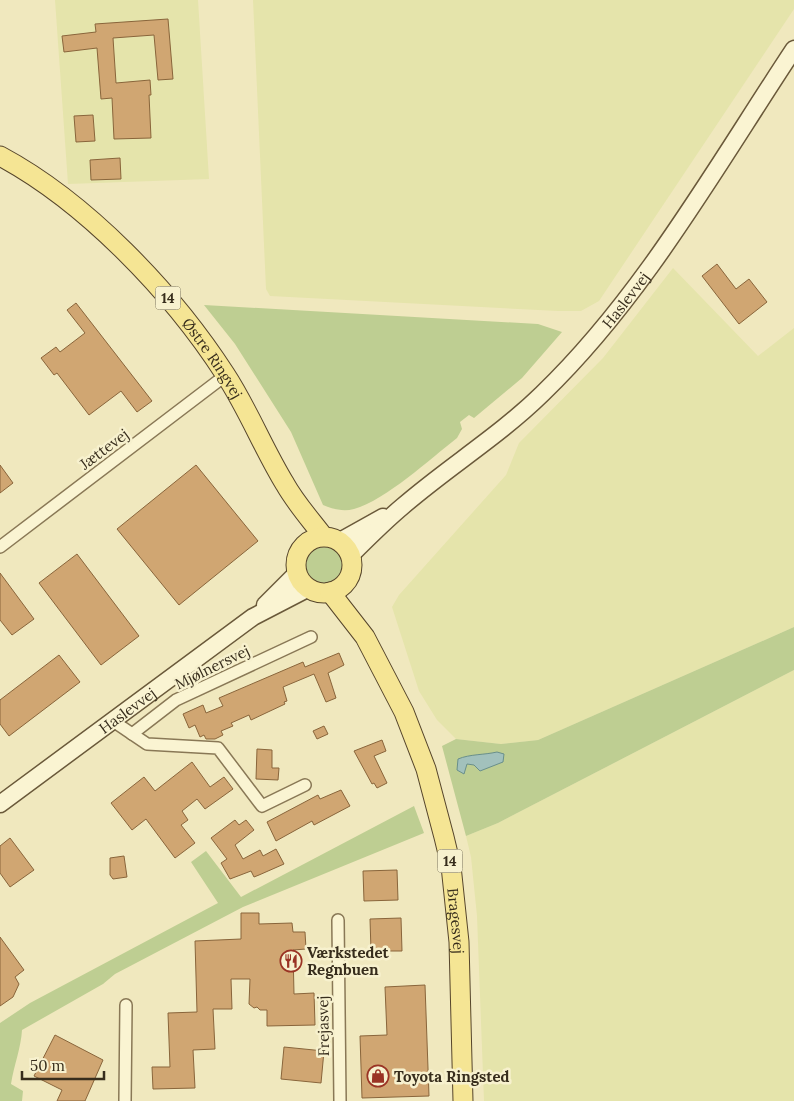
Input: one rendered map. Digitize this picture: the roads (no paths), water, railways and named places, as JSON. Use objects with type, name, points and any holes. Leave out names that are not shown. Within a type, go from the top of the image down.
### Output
[{"type":"main road","name":"Haslevvej","points":[[338,544],[404,505],[485,444],[542,394],[590,343],[633,290],[794,49]]},
{"type":"main road","name":"Østre Ringvej","points":[[0,156],[62,198],[106,234],[156,283],[194,329],[226,375],[285,485],[303,546]]},
{"type":"main road","name":"Østre Ringvej","points":[[285,485],[338,544]]},
{"type":"main road","points":[[308,541],[338,544],[351,574],[346,583],[330,592],[319,592],[309,588],[297,573],[297,558],[303,546],[308,541]]},
{"type":"main road","name":"Haslevvej","points":[[254,617],[297,573]]},
{"type":"main road","name":"Bragesvej","points":[[346,583],[363,626],[365,638]]},
{"type":"main road","name":"Haslevvej","points":[[0,804],[254,617],[309,588]]},
{"type":"main road","name":"Bragesvej","points":[[330,592],[365,638],[404,712],[426,769],[451,866],[459,942],[463,1101]]},
{"type":"street","name":"Jættevej","points":[[0,547],[226,375]]},
{"type":"street","name":"Mjølnersvej","points":[[132,734],[176,700],[311,637]]},
{"type":"street","points":[[113,721],[147,744],[218,748],[262,806],[305,785]]},
{"type":"street","name":"Frejasvej","points":[[338,920],[340,1101]]},
{"type":"street","points":[[125,1101],[126,1006]]},
{"type":"water","points":[[497,752],[504,754],[503,762],[480,771],[474,765],[467,764],[464,774],[457,770],[458,759]]},
{"type":"place","name":"Værkstedet Regnbuen","points":[[291,961]]},
{"type":"place","name":"Toyota Ringsted","points":[[378,1076]]}]
